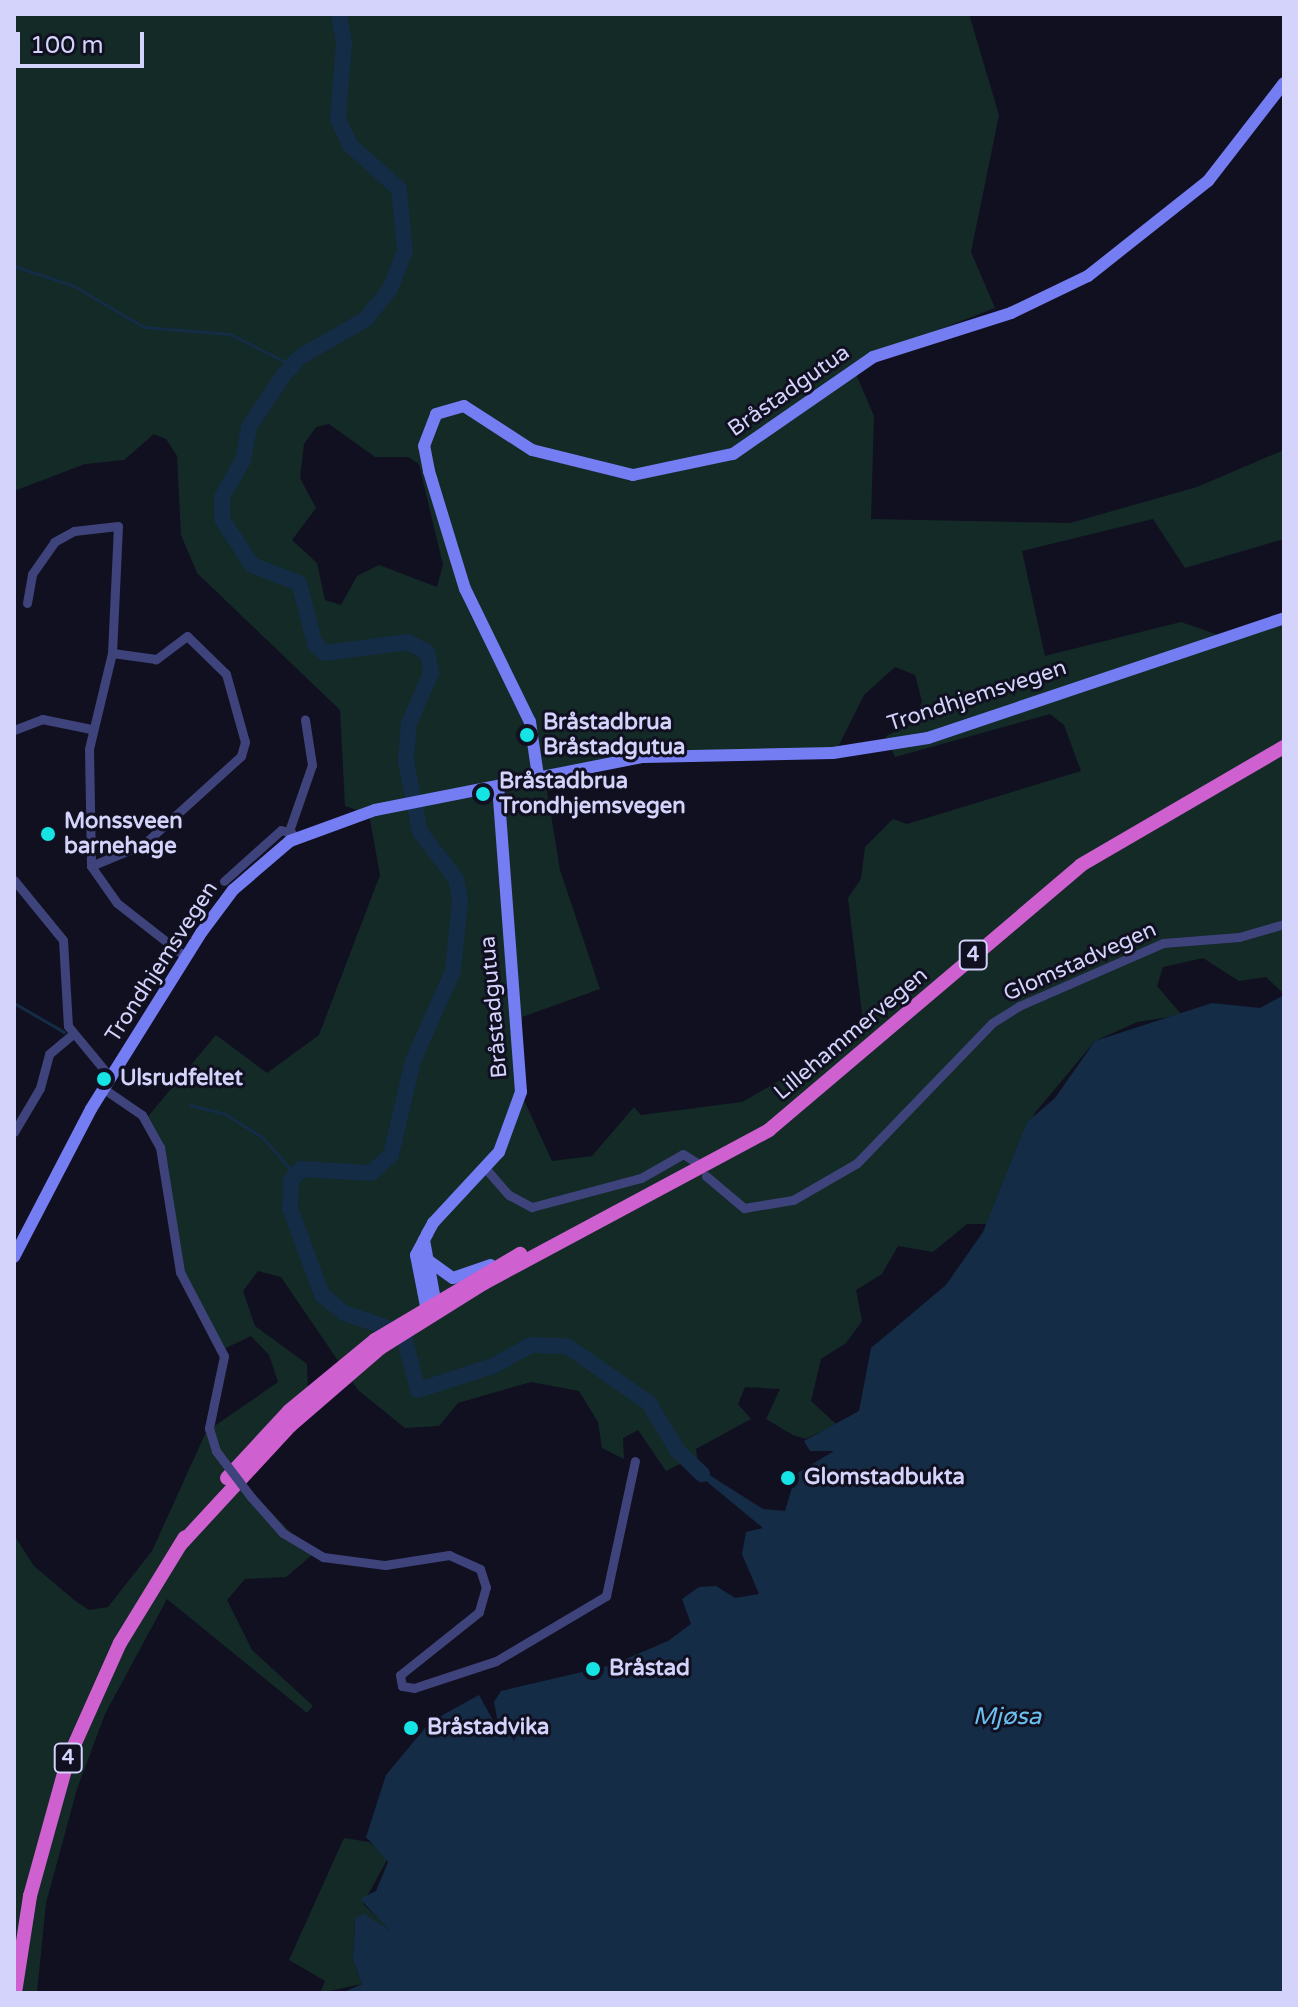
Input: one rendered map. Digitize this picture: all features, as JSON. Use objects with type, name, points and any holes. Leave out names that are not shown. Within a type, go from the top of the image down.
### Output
[{"type":"highway","name":"Lillehammervegen","points":[[426,1310],[677,1184],[829,1086],[1081,865],[1284,747]]},
{"type":"highway","name":"Lillehammervegen","points":[[15,1993],[30,1896],[68,1759],[120,1643],[181,1544],[263,1453],[360,1358],[426,1310],[504,1262],[677,1184]]},
{"type":"main road","name":"Bråstadgutua","points":[[538,776],[530,722],[465,589],[429,471],[424,446],[436,414],[464,406],[532,450],[633,475],[733,454],[873,357],[1011,313],[1088,276],[1208,181],[1284,83]]},
{"type":"main road","name":"Trondhjemsvegen","points":[[14,1257],[107,1083],[186,957],[233,890],[294,834],[375,810],[498,787],[538,776],[669,754],[896,745],[1284,618]]},
{"type":"main road","name":"Bråstadgutua","points":[[424,1240],[486,1169],[516,1114],[522,1064],[498,855],[498,787]]},
{"type":"main road","points":[[424,1240],[426,1310]]},
{"type":"main road","points":[[424,1240],[415,1265],[426,1310]]},
{"type":"main road","points":[[425,1258],[440,1274],[458,1278],[504,1262]]},
{"type":"street","points":[[27,603],[32,574],[54,542],[74,531],[118,526],[112,653],[91,729],[91,866],[117,903],[186,957]]},
{"type":"street","points":[[91,866],[144,844],[241,756],[245,742],[226,674],[187,636],[156,659],[112,653]]},
{"type":"street","points":[[14,730],[42,719],[91,729]]},
{"type":"street","points":[[294,834],[312,765],[305,720]]},
{"type":"street","name":"Trondhjemsvegen","points":[[224,881],[294,834]]},
{"type":"street","points":[[14,880],[63,940],[62,1007],[72,1035],[107,1083],[142,1115],[160,1147],[180,1272],[224,1356],[209,1428],[216,1451],[283,1533],[323,1557],[385,1565],[449,1555],[474,1562],[485,1600],[468,1624],[400,1675],[402,1686],[414,1688],[496,1661],[606,1596],[635,1461]]},
{"type":"street","name":"Glomstadvegen","points":[[706,1176],[731,1201],[770,1208],[857,1163],[992,1023],[1019,1006],[1163,943],[1239,937],[1284,924]]},
{"type":"street","points":[[14,1132],[49,1054],[72,1035]]},
{"type":"street","points":[[486,1169],[509,1195],[532,1207],[641,1178],[683,1154],[699,1164]]},
{"type":"green space","points":[[14,14],[969,14],[999,115],[971,252],[995,308],[891,348],[855,372],[874,416],[871,519],[1070,523],[1197,487],[1284,450],[1284,539],[1185,568],[1153,519],[1022,551],[1045,656],[1181,622],[1218,635],[1284,622],[1284,994],[1266,977],[1239,981],[1203,958],[1163,967],[1157,986],[1182,1015],[1137,1022],[1095,1041],[1034,1114],[987,1224],[967,1224],[933,1252],[898,1246],[882,1274],[856,1290],[862,1321],[846,1343],[821,1359],[811,1401],[836,1424],[806,1439],[793,1435],[766,1419],[780,1389],[745,1387],[738,1404],[751,1419],[696,1449],[700,1476],[680,1464],[666,1471],[638,1430],[623,1438],[624,1459],[602,1448],[598,1422],[579,1391],[531,1382],[458,1403],[439,1426],[405,1428],[358,1390],[281,1277],[258,1271],[243,1291],[255,1326],[307,1364],[308,1396],[236,1475],[312,1555],[286,1577],[245,1579],[227,1600],[252,1650],[313,1706],[307,1713],[167,1599],[105,1714],[77,1789],[46,1903],[37,1993],[14,1993],[14,1535],[34,1566],[74,1600],[89,1610],[108,1607],[152,1551],[206,1432],[278,1382],[269,1355],[251,1336],[222,1350],[183,1282],[165,1156],[145,1120],[216,1035],[267,1073],[319,1035],[380,875],[369,814],[345,806],[340,710],[197,573],[181,535],[177,456],[166,439],[154,434],[124,460],[85,464],[14,491]],"holes":[[[329,424],[375,457],[408,457],[419,464],[443,565],[437,587],[379,565],[357,576],[341,605],[325,600],[317,563],[292,540],[316,508],[300,478],[304,444],[316,427]],[[895,667],[915,675],[922,701],[914,723],[886,736],[895,757],[1050,714],[1064,725],[1081,771],[907,824],[893,819],[865,847],[861,879],[848,898],[863,1022],[851,1040],[742,1102],[641,1115],[634,1107],[592,1156],[552,1161],[523,1098],[522,1017],[600,989],[560,870],[545,778],[700,754],[838,747],[864,695]]]},
{"type":"green space","points":[[344,1838],[369,1842],[388,1858],[363,1904],[389,1929],[355,1918],[353,1960],[362,1984],[320,1993],[325,1981],[289,1960]]},
{"type":"water","name":"Mjøsa","points":[[1284,995],[1284,1993],[342,1993],[362,1984],[353,1960],[355,1918],[364,1914],[389,1930],[360,1899],[376,1891],[388,1862],[366,1837],[386,1775],[430,1722],[479,1695],[500,1733],[494,1702],[501,1691],[612,1665],[668,1641],[691,1624],[682,1599],[699,1587],[716,1586],[735,1598],[759,1594],[742,1554],[746,1532],[763,1528],[700,1476],[703,1471],[763,1509],[785,1511],[796,1474],[834,1451],[810,1451],[804,1441],[859,1411],[871,1348],[946,1285],[983,1232],[1027,1122],[1055,1098],[1095,1041],[1212,1003],[1260,1008]]},
{"type":"waterway","points":[[339,14],[344,43],[338,119],[350,145],[399,189],[405,251],[390,289],[366,319],[300,357],[283,376],[249,427],[243,460],[222,497],[222,519],[252,565],[299,583],[315,644],[325,653],[408,642],[427,652],[431,673],[409,723],[406,761],[420,832],[456,879],[460,900],[453,971],[413,1061],[391,1155],[371,1173],[301,1169],[291,1180],[290,1208],[322,1295],[344,1313],[403,1333],[418,1390],[493,1366],[531,1345],[567,1346],[649,1403],[677,1450],[702,1474]]},
{"type":"waterway","points":[[14,266],[74,286],[144,327],[230,334],[291,365]]},
{"type":"waterway","points":[[14,1003],[64,1032]]},
{"type":"waterway","points":[[190,1105],[223,1113],[262,1137],[294,1173]]},
{"type":"place","name":"Bråstadbrua Bråstadgutua","points":[[527,735]]},
{"type":"place","name":"Bråstadbrua Trondhjemsvegen","points":[[483,794]]},
{"type":"place","name":"Monssveen barnehage","points":[[48,834]]},
{"type":"place","name":"Ulsrudfeltet","points":[[104,1079]]},
{"type":"place","name":"Glomstadbukta","points":[[788,1478]]},
{"type":"place","name":"Bråstad","points":[[593,1669]]},
{"type":"place","name":"Bråstadvika","points":[[411,1728]]}]
